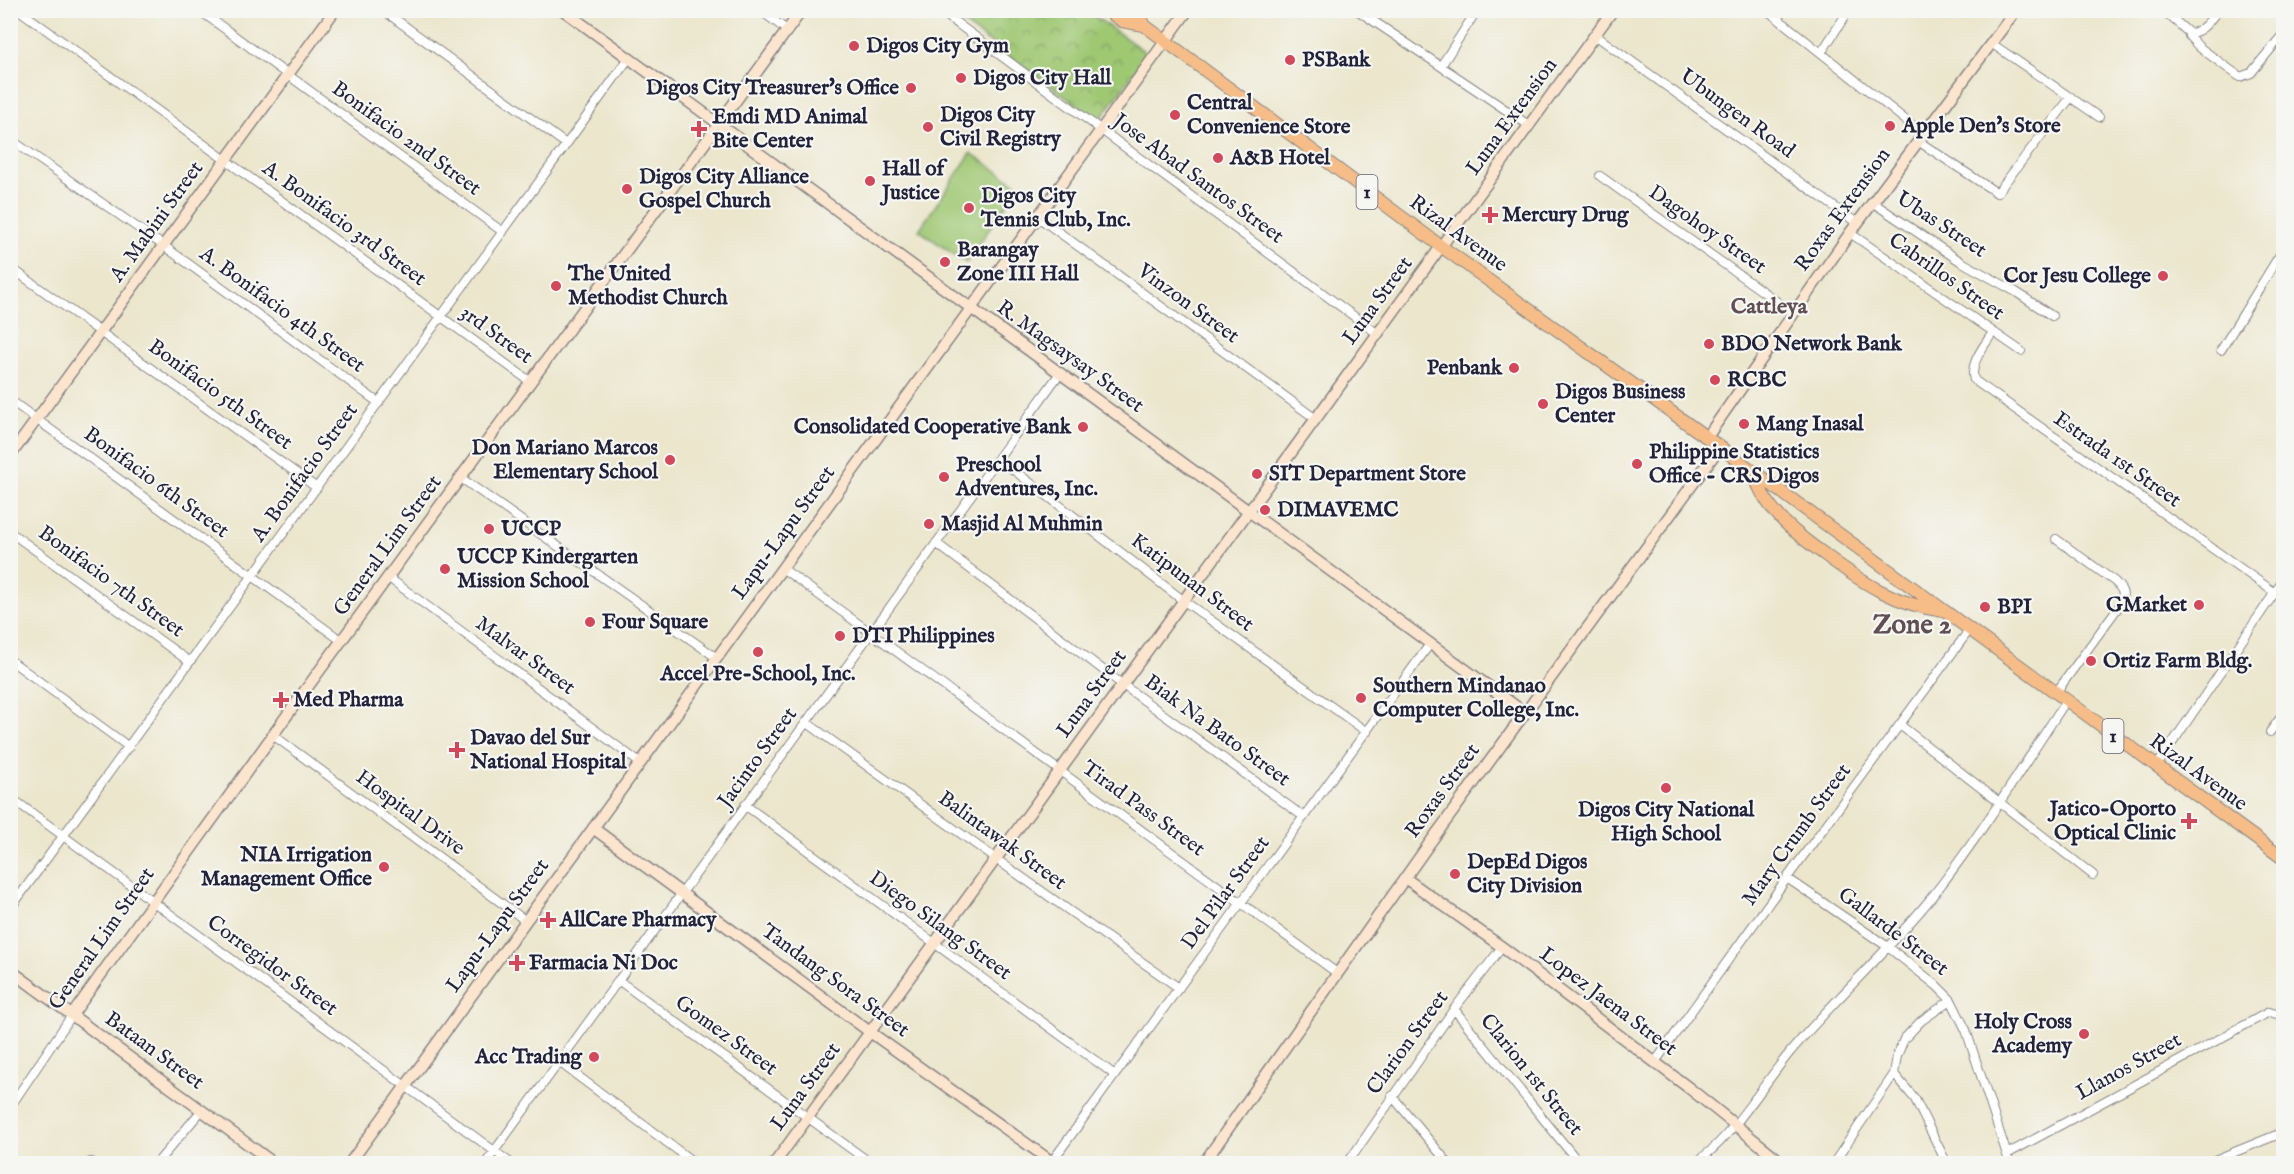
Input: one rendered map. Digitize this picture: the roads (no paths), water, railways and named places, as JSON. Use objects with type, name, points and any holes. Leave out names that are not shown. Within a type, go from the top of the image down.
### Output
[{"type":"main road","name":"Rizal Avenue","points":[[1107,10],[1122,21],[1144,25],[1442,247],[1707,437],[2283,859]]},
{"type":"main road","name":"Rizal Avenue","points":[[1138,10],[1144,25]]},
{"type":"main road","name":"Rizal Avenue","points":[[1753,471],[1763,496],[1781,520],[1848,572],[1895,599],[1917,607],[1945,611]]},
{"type":"street","name":"A. Bonifacio 3rd Street","points":[[19,10],[441,317]]},
{"type":"street","name":"Bonifacio 2nd Street","points":[[199,10],[503,232]]},
{"type":"street","name":"A. Mabini Street","points":[[10,456],[335,10]]},
{"type":"street","points":[[383,10],[566,144]]},
{"type":"street","name":"R. Magsaysay Street","points":[[563,10],[1525,713]]},
{"type":"street","points":[[760,10],[788,31]]},
{"type":"street","name":"General Lim Street","points":[[10,1107],[153,901],[802,10]]},
{"type":"street","name":"Jose Abad Santos Street","points":[[939,10],[1378,334]]},
{"type":"street","name":"Lapu-Lapu Street","points":[[349,1164],[1188,10]]},
{"type":"street","points":[[1357,10],[1530,126]]},
{"type":"street","points":[[1441,66],[1477,10]]},
{"type":"street","name":"Luna Extension","points":[[1442,247],[1613,10]]},
{"type":"street","points":[[1767,10],[1921,137],[1997,194],[2071,97]]},
{"type":"street","points":[[1821,53],[1849,10]]},
{"type":"street","name":"Roxas Extension","points":[[1707,437],[1872,201],[2016,10]]},
{"type":"street","points":[[2163,10],[2189,33],[2199,47],[2240,77],[2251,73],[2283,33]]},
{"type":"street","points":[[2189,33],[2194,33],[2203,27],[2218,10]]},
{"type":"street","name":"Ubungen Road","points":[[1595,35],[1857,223]]},
{"type":"street","points":[[1991,43],[2099,117]]},
{"type":"street","name":"A. Bonifacio Street","points":[[10,909],[628,58]]},
{"type":"street","name":"A. Bonifacio 4th Street","points":[[10,139],[164,246],[379,403]]},
{"type":"street","name":"Dagohoy Street","points":[[1600,176],[1793,313]]},
{"type":"street","name":"Ubas Street","points":[[1872,201],[1975,270],[2052,316]]},
{"type":"street","name":"Vinzon Street","points":[[1038,217],[1316,419]]},
{"type":"street","name":"Cabrillos Street","points":[[1850,233],[2021,351]]},
{"type":"street","name":"Luna Street","points":[[774,1164],[1442,247]]},
{"type":"street","points":[[2222,350],[2283,248]]},
{"type":"street","name":"Bonifacio 5th Street","points":[[10,267],[317,488]]},
{"type":"street","name":"3rd Street","points":[[441,317],[531,382]]},
{"type":"street","name":"Estrada 1st Street","points":[[1994,332],[1974,364],[1972,372],[1974,380],[2283,599]]},
{"type":"street","name":"Jacinto Street","points":[[485,1164],[1060,374]]},
{"type":"street","name":"Bonifacio 6th Street","points":[[10,399],[342,641]]},
{"type":"street","name":"Roxas Street","points":[[1203,1164],[1405,878],[1720,447]]},
{"type":"street","name":"Katipunan Street","points":[[998,458],[1184,601],[1367,732]]},
{"type":"street","points":[[461,478],[717,658]]},
{"type":"street","name":"Bonifacio 7th Street","points":[[10,532],[190,662]]},
{"type":"street","points":[[1693,1164],[1710,1152],[1804,1036],[1927,903],[1999,802],[2061,697],[2119,606],[2123,596],[2121,588],[2056,539]]},
{"type":"street","name":"Biak Na Bato Street","points":[[936,543],[1123,685],[1304,817]]},
{"type":"street","name":"Tirad Pass Street","points":[[782,568],[1337,973]]},
{"type":"street","name":"Malvar Street","points":[[389,578],[640,763]]},
{"type":"street","points":[[2156,767],[2283,579]]},
{"type":"street","name":"Mary Crumb Street","points":[[1656,1062],[1787,878],[1970,629]]},
{"type":"street","name":"Del Pilar Street","points":[[1052,1163],[1430,644]]},
{"type":"street","points":[[10,660],[129,747]]},
{"type":"street","points":[[2270,732],[2283,713]]},
{"type":"street","name":"Balintawak Street","points":[[806,722],[1179,988]]},
{"type":"street","points":[[1900,725],[2093,875]]},
{"type":"street","name":"Hospital Drive","points":[[273,735],[526,921]]},
{"type":"street","name":"Corregidor Street","points":[[10,797],[512,1164]]},
{"type":"street","name":"Diego Silang Street","points":[[745,805],[1115,1076]]},
{"type":"street","name":"Tandang Sora Street","points":[[593,828],[1052,1163]]},
{"type":"street","name":"Lopez Jaena Street","points":[[1405,878],[1656,1062],[1784,1164]]},
{"type":"street","name":"Gallarde Street","points":[[1787,878],[1888,947],[1951,1000],[1966,1030],[2010,1164]]},
{"type":"street","name":"Clarion Street","points":[[1347,1164],[1392,1096],[1502,947]]},
{"type":"street","name":"Bataan Street","points":[[10,970],[275,1164]]},
{"type":"street","name":"Gomez Street","points":[[618,980],[872,1164]]},
{"type":"street","points":[[1833,1164],[1894,1074],[1897,1056],[1904,1039],[1921,1021],[1951,1000]]},
{"type":"street","name":"Clarion 1st Street","points":[[1455,1009],[1580,1164]]},
{"type":"street","name":"Llanos Street","points":[[2007,1154],[2269,1012],[2283,1016]]},
{"type":"street","points":[[559,1062],[696,1164]]},
{"type":"street","points":[[1894,1074],[1915,1099],[1947,1164]]},
{"type":"street","points":[[1392,1096],[1449,1164]]},
{"type":"street","points":[[156,1164],[202,1110]]},
{"type":"street","points":[[2205,1164],[2283,1132]]},
{"type":"street","points":[[87,1164],[91,1162],[96,1164]]},
{"type":"place","name":"Digos City Gym","points":[[854,46]]},
{"type":"place","name":"PSBank","points":[[1290,60]]},
{"type":"place","name":"Digos City Hall","points":[[961,78]]},
{"type":"place","name":"Digos City Treasurer's Office","points":[[911,88]]},
{"type":"place","name":"Central Convenience Store","points":[[1175,115]]},
{"type":"place","name":"Apple Den's Store","points":[[1890,126]]},
{"type":"place","name":"Digos City Civil Registry","points":[[928,127]]},
{"type":"place","name":"Emdi MD Animal Bite Center","points":[[699,129]]},
{"type":"place","name":"A&B Hotel","points":[[1218,158]]},
{"type":"place","name":"Hall of Justice","points":[[870,181]]},
{"type":"place","name":"Digos City Alliance Gospel Church","points":[[627,189]]},
{"type":"place","name":"Digos City Tennis Club, Inc.","points":[[969,208]]},
{"type":"place","name":"Mercury Drug","points":[[1490,215]]},
{"type":"place","name":"Barangay Zone III Hall","points":[[945,262]]},
{"type":"place","name":"Cor Jesu College","points":[[2163,276]]},
{"type":"place","name":"The United Methodist Church","points":[[556,286]]},
{"type":"place","name":"BDO Network Bank","points":[[1709,344]]},
{"type":"place","name":"Penbank","points":[[1514,368]]},
{"type":"place","name":"RCBC","points":[[1715,380]]},
{"type":"place","name":"Digos Business Center","points":[[1543,404]]},
{"type":"place","name":"Mang Inasal","points":[[1744,424]]},
{"type":"place","name":"Consolidated Cooperative Bank","points":[[1083,427]]},
{"type":"place","name":"Don Mariano Marcos Elementary School","points":[[670,460]]},
{"type":"place","name":"Philippine Statistics Office - CRS Digos","points":[[1637,464]]},
{"type":"place","name":"SIT Department Store","points":[[1257,474]]},
{"type":"place","name":"Preschool Adventures, Inc.","points":[[944,477]]},
{"type":"place","name":"DIMAVEMC","points":[[1265,510]]},
{"type":"place","name":"Masjid Al Muhmin","points":[[929,524]]},
{"type":"place","name":"UCCP","points":[[489,529]]},
{"type":"place","name":"UCCP Kindergarten Mission School","points":[[445,569]]},
{"type":"place","name":"GMarket","points":[[2199,605]]},
{"type":"place","name":"BPI","points":[[1985,607]]},
{"type":"place","name":"Four Square","points":[[590,622]]},
{"type":"place","name":"DTI Philippines","points":[[840,636]]},
{"type":"place","name":"Accel Pre-School, Inc.","points":[[758,652]]},
{"type":"place","name":"Ortiz Farm Bldg.","points":[[2091,661]]},
{"type":"place","name":"Southern Mindanao Computer College, Inc.","points":[[1361,698]]},
{"type":"place","name":"Med Pharma","points":[[281,700]]},
{"type":"place","name":"Davao del Sur National Hospital","points":[[457,750]]},
{"type":"place","name":"Digos City National High School","points":[[1666,788]]},
{"type":"place","name":"Jatico-Oporto Optical Clinic","points":[[2189,821]]},
{"type":"place","name":"NIA Irrigation Management Office","points":[[384,867]]},
{"type":"place","name":"DepEd Digos City Division","points":[[1455,874]]},
{"type":"place","name":"AllCare Pharmacy","points":[[548,920]]},
{"type":"place","name":"Farmacia Ni Doc","points":[[517,963]]},
{"type":"place","name":"Holy Cross Academy","points":[[2084,1034]]},
{"type":"place","name":"Acc Trading","points":[[594,1057]]},
{"type":"district","name":"Cattleya","points":[[1769,307]]},
{"type":"district","name":"Zone 2","points":[[1912,626]]}]
